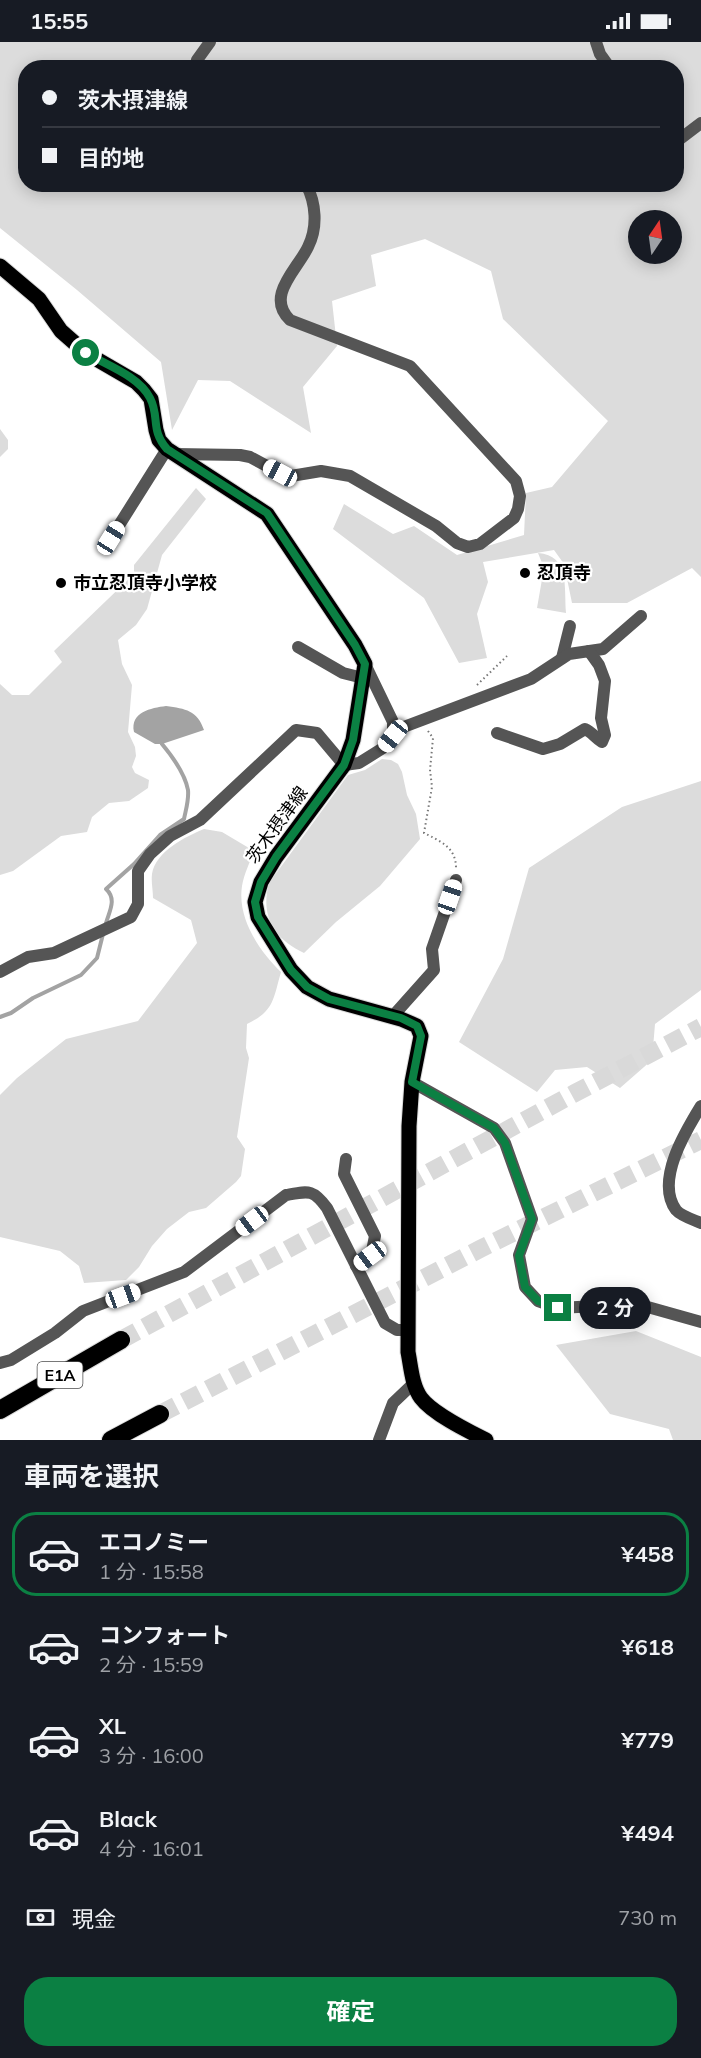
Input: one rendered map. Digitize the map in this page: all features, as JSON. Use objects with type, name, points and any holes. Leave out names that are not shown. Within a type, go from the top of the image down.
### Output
[{"type":"highway","name":"E1A","points":[[0,1410],[120,1341]]},
{"type":"highway","points":[[111,1440],[160,1414]]},
{"type":"main road","points":[[0,266],[39,299],[61,331],[77,346],[136,382],[144,390],[150,399],[159,440],[171,452],[267,513],[355,645],[364,671]]},
{"type":"main road","name":"茨木摂津線","points":[[364,671],[353,740],[344,765],[276,857],[261,882],[255,902],[258,917],[291,970],[307,987],[329,999],[393,1016],[417,1026],[421,1036],[412,1082],[409,1125],[408,1352],[414,1383],[421,1398],[462,1429],[486,1440]]},
{"type":"street","points":[[197,60],[210,42]]},
{"type":"street","points":[[596,42],[604,60]]},
{"type":"street","points":[[684,136],[701,123]]},
{"type":"street","points":[[111,538],[171,452],[250,457],[280,473],[291,476],[321,471],[350,476],[436,526],[468,548],[480,544],[514,518],[520,496],[516,481],[410,366],[290,320],[283,313],[280,305],[283,291],[289,276],[309,246],[315,208],[309,192]]},
{"type":"street","points":[[393,731],[531,679],[569,654],[603,649],[641,616]]},
{"type":"street","points":[[562,658],[570,626]]},
{"type":"street","points":[[0,972],[28,957],[54,953],[131,917],[138,904],[138,871],[150,854],[170,836],[200,820],[296,730],[317,733],[344,765],[359,763],[384,748],[393,736],[393,722],[364,671],[343,673],[298,647]]},
{"type":"street","points":[[497,733],[543,749],[560,744],[585,729],[602,742],[605,735],[601,718],[605,681],[590,651]]},
{"type":"street","points":[[393,1016],[434,970],[432,949],[456,880]]},
{"type":"street","points":[[412,1082],[494,1128],[505,1143],[532,1219],[519,1256],[525,1287],[538,1301],[558,1308],[637,1304],[701,1322]]},
{"type":"street","points":[[701,1106],[689,1125],[668,1176],[669,1196],[678,1212],[701,1223]]},
{"type":"street","points":[[346,1159],[344,1174],[375,1236],[370,1256],[356,1266]]},
{"type":"street","points":[[0,1364],[55,1334],[83,1311],[184,1272],[286,1195],[304,1192],[318,1195],[327,1208],[384,1323],[397,1330],[408,1330]]},
{"type":"street","points":[[380,1440],[393,1403],[414,1383]]},
{"type":"path","points":[[477,685],[507,656]]},
{"type":"path","points":[[421,720],[433,738],[430,770],[432,787],[424,832],[452,850],[456,860],[456,880]]},
{"type":"shaded area","points":[[0,42],[701,42],[701,577],[692,568],[627,603],[572,603],[564,564],[554,550],[483,562],[488,582],[477,614],[487,658],[459,663],[424,598],[333,529],[344,504],[393,534],[414,526],[457,555],[524,535],[526,493],[552,487],[608,421],[503,319],[491,271],[425,239],[371,255],[376,286],[332,301],[337,346],[303,387],[311,433],[230,381],[198,380],[172,430],[161,362],[0,228]]},
{"type":"shaded area","points":[[0,429],[8,440],[8,449],[0,457]]},
{"type":"shaded area","points":[[196,488],[206,499],[162,555],[147,609],[136,625],[118,640],[122,664],[132,685],[128,732],[135,747],[136,756],[132,767],[135,773],[149,780],[148,788],[129,801],[109,803],[92,817],[87,832],[61,836],[13,871],[0,875],[0,684],[12,695],[29,695],[62,662],[54,651],[134,574],[134,565]]},
{"type":"shaded area","points":[[538,553],[548,555],[560,566],[565,584],[566,613],[537,608],[544,568]]},
{"type":"shaded area","points":[[166,706],[194,714],[204,730],[162,744],[155,744],[134,732],[135,720],[138,716],[148,710]]},
{"type":"shaded area","points":[[382,759],[398,764],[402,772],[407,795],[416,814],[420,839],[380,886],[336,922],[304,953],[285,941],[272,925],[266,906],[269,883],[348,775],[365,770]]},
{"type":"shaded area","points":[[701,781],[701,990],[655,1024],[652,1060],[620,1088],[587,1067],[555,1070],[537,1092],[459,1042],[503,959],[529,868],[622,807]]},
{"type":"shaded area","points":[[204,829],[222,832],[254,851],[242,886],[243,910],[251,933],[281,972],[268,1009],[247,1024],[246,1048],[249,1058],[237,1137],[245,1149],[241,1176],[206,1208],[189,1212],[167,1229],[152,1246],[139,1267],[126,1280],[84,1283],[79,1266],[60,1251],[0,1237],[0,1095],[17,1078],[66,1039],[138,1021],[197,943],[191,920],[153,898],[152,874],[159,858],[165,852],[188,836]]},
{"type":"shaded area","points":[[636,1331],[701,1357],[701,1440],[673,1440],[669,1429],[610,1414],[556,1345]]},
{"type":"waterway","points":[[105,927],[112,902],[110,893],[106,889],[134,864],[160,835],[184,819],[188,790],[178,766],[162,744]]},
{"type":"waterway","points":[[0,1017],[81,975],[97,958],[103,934]]},
{"type":"tunnel","points":[[121,1340],[701,1027]]},
{"type":"tunnel","points":[[160,1414],[480,1249],[701,1140]]},
{"type":"place","name":"忍頂寺","points":[[525,573]]},
{"type":"place","name":"市立忍頂寺小学校","points":[[61,583]]},
{"type":"route","points":[[86,353],[136,382],[144,390],[150,399],[159,440],[167,449],[267,513],[355,645],[365,664],[353,740],[344,765],[276,857],[261,882],[255,902],[258,917],[291,970],[307,987],[329,999],[401,1018],[417,1026],[421,1036],[412,1082],[494,1128],[505,1143],[532,1219],[519,1256],[525,1287],[538,1301],[558,1308]]}]
